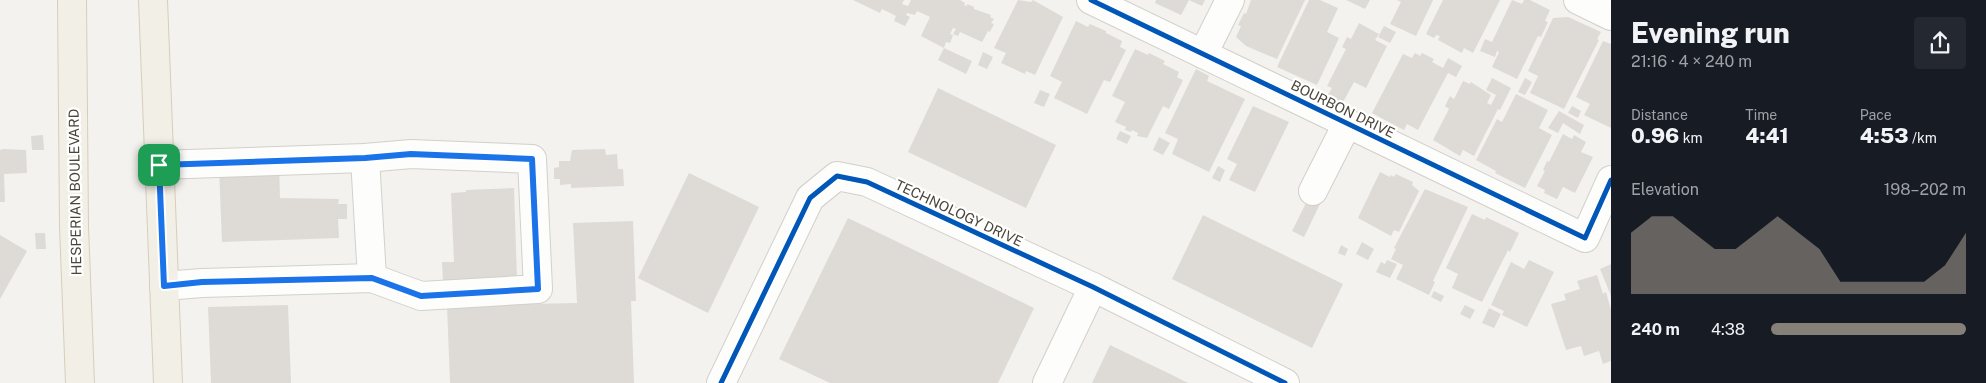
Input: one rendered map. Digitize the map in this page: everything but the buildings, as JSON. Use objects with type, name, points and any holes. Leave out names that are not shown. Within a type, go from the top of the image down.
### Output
[{"type":"main road","name":"HESPERIAN BOULEVARD","points":[[72,0],[74,226],[80,383]]},
{"type":"main road","points":[[153,0],[168,383]]},
{"type":"street","name":"BOURBON DRIVE","points":[[1091,0],[1585,238],[1611,180]]},
{"type":"street","points":[[1203,54],[1230,0]]},
{"type":"street","points":[[1578,0],[1611,16]]},
{"type":"street","points":[[1313,190],[1347,124]]},
{"type":"street","points":[[159,165],[365,158],[411,154],[532,159],[538,289],[421,296],[372,278],[202,282],[164,286]]},
{"type":"street","points":[[365,158],[372,278]]},
{"type":"street","name":"TECHNOLOGY DRIVE","points":[[720,383],[810,198],[837,176],[867,182],[1093,286],[1285,383]]},
{"type":"street","points":[[1047,383],[1093,286]]},
{"type":"cycle path","points":[[1091,0],[1585,238],[1611,180]]},
{"type":"cycle path","points":[[721,383],[810,198],[837,176],[867,182],[1093,287],[1285,383]]},
{"type":"route","points":[[411,154],[532,159],[538,289],[421,296],[372,278],[202,282],[181,286],[164,286],[159,165],[365,158],[411,154]]}]
